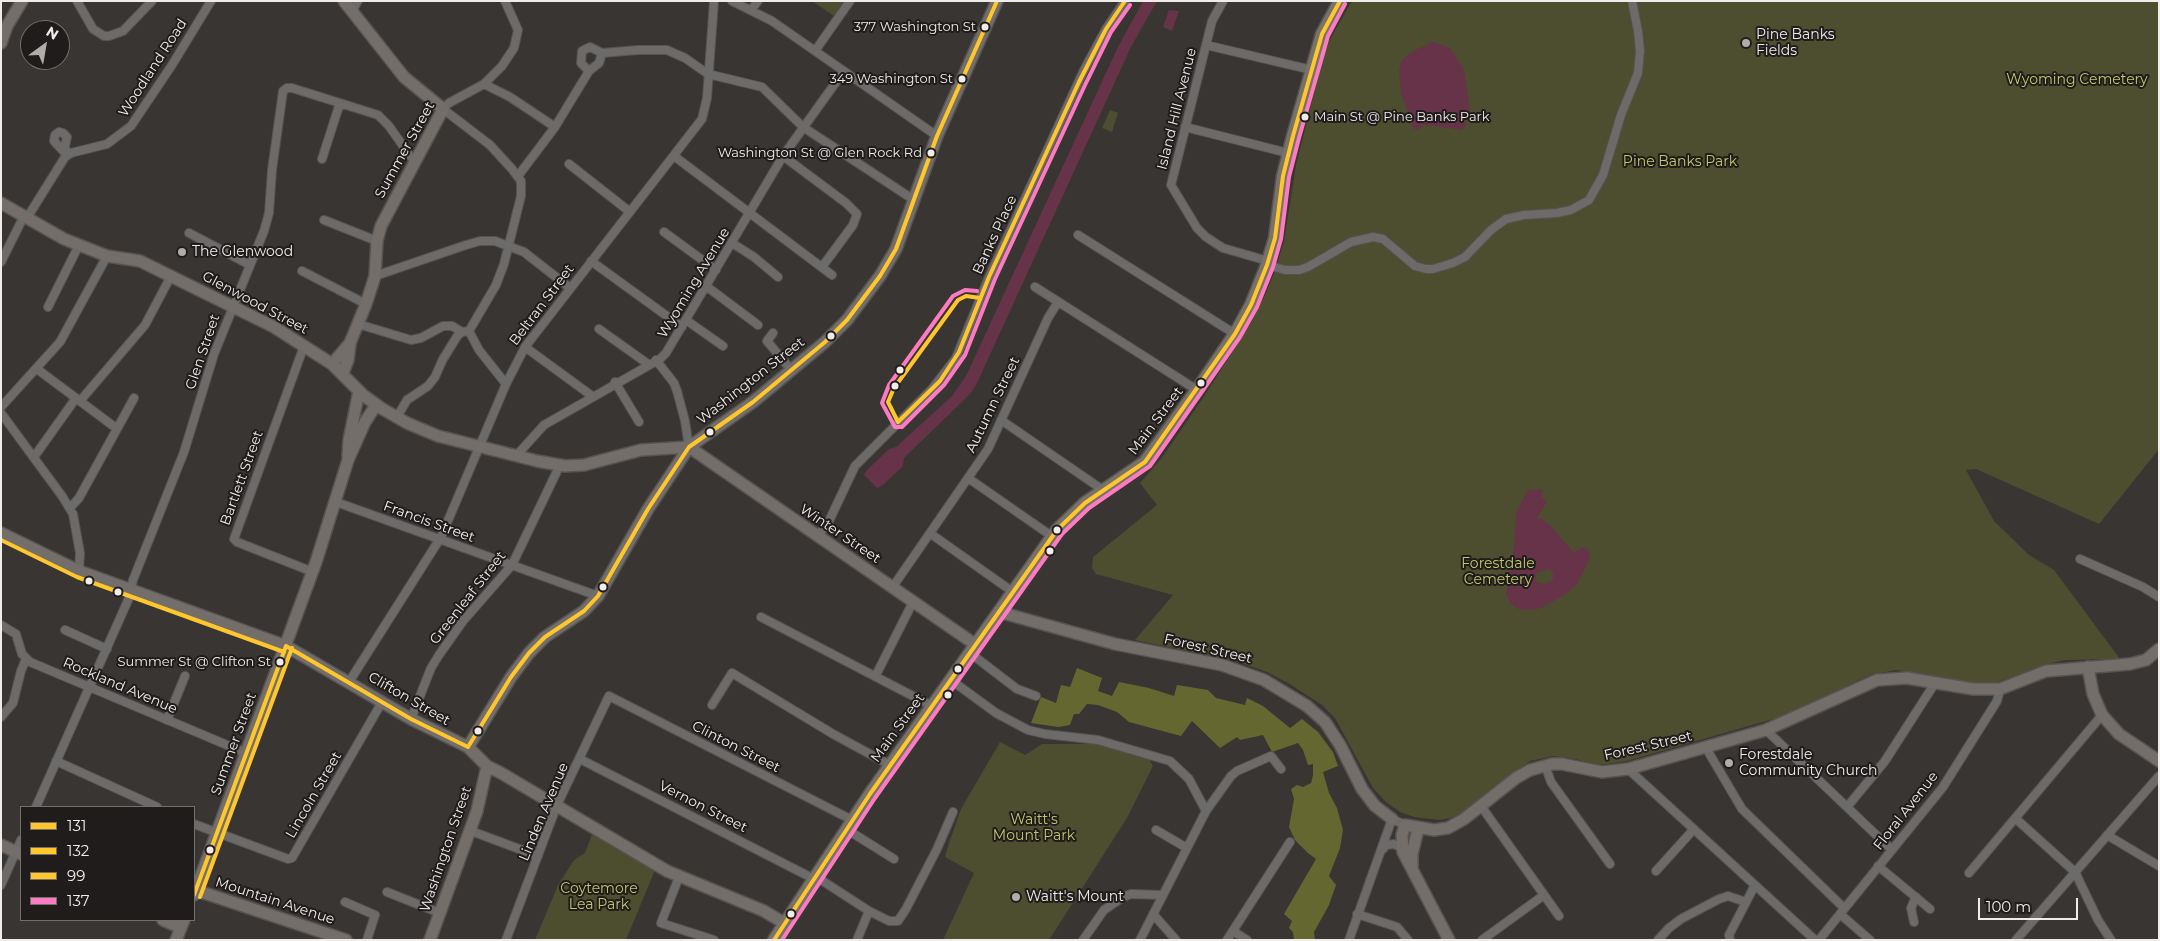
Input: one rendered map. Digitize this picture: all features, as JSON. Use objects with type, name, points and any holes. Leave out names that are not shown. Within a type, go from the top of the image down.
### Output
[{"type":"main road","name":"Main Street","points":[[774,940],[890,765],[1053,537],[1072,514],[1103,490],[1122,480],[1145,462],[1235,334],[1251,305],[1268,263],[1288,153],[1322,34],[1340,1]]},
{"type":"street","points":[[1,43],[7,26],[22,1]]},
{"type":"street","points":[[77,1],[93,29],[104,36],[110,36],[123,31],[152,1]]},
{"type":"street","name":"Woodland Road","points":[[1,262],[26,217],[60,163],[67,156],[108,144],[131,126],[172,65],[211,1]]},
{"type":"street","points":[[344,1],[355,6],[404,77],[477,134],[518,176],[522,192],[509,245],[496,285],[465,332],[443,359],[435,377],[428,386],[407,400],[397,418]]},
{"type":"street","name":"Summer Street","points":[[343,373],[348,360],[350,343],[375,276],[377,242],[382,222],[443,109],[484,84],[508,57],[518,37],[518,28],[505,1]]},
{"type":"street","name":"Beltran Street","points":[[348,682],[439,540],[506,384],[525,348],[697,126],[704,114],[707,98],[714,1]]},
{"type":"street","points":[[732,1],[772,21],[937,136]]},
{"type":"street","points":[[751,10],[758,1]]},
{"type":"street","points":[[815,51],[850,1]]},
{"type":"street","name":"Washington Street","points":[[470,749],[511,677],[528,653],[545,637],[584,612],[598,596],[648,510],[688,448],[753,402],[792,371],[841,326],[875,284],[896,249],[937,136],[996,1]]},
{"type":"street","name":"Banks Place","points":[[817,537],[833,514],[855,466],[932,389],[956,358],[989,277],[1082,76],[1106,29],[1125,1]]},
{"type":"street","name":"Island Hill Avenue","points":[[1222,1],[1214,17],[1206,45],[1171,184],[1197,228],[1206,237],[1224,248],[1285,270],[1299,270],[1308,267],[1351,242],[1373,237],[1383,239],[1415,266],[1433,269],[1453,263],[1464,257],[1490,230],[1506,219],[1524,215],[1557,213],[1589,200],[1603,175],[1621,115],[1638,73],[1640,51],[1632,1]]},
{"type":"street","points":[[1206,45],[1312,70]]},
{"type":"street","points":[[589,71],[581,63],[582,51],[590,47],[602,54],[638,50],[667,50],[685,58],[708,74],[762,87],[803,127],[914,200]]},
{"type":"street","points":[[518,176],[556,127],[589,71],[597,65],[602,54]]},
{"type":"street","name":"Wyoming Avenue","points":[[516,456],[540,427],[652,362],[668,350],[784,156],[844,71]]},
{"type":"street","points":[[484,84],[510,96],[556,127]]},
{"type":"street","name":"Glen Street","points":[[36,806],[107,649],[131,590],[133,580],[179,467],[214,354],[269,213],[275,144],[284,89],[292,88],[340,103]]},
{"type":"street","points":[[322,159],[340,103],[371,112],[381,117],[415,163]]},
{"type":"street","points":[[1185,127],[1288,153]]},
{"type":"street","points":[[674,156],[832,275]]},
{"type":"street","points":[[784,156],[846,203],[857,214],[853,225],[822,267]]},
{"type":"street","points":[[569,164],[630,212]]},
{"type":"street","name":"Glenwood Street","points":[[1,203],[79,245],[106,256],[137,260],[274,327],[332,364],[343,373],[358,391],[376,405],[397,418],[438,436],[560,466],[584,465],[648,449],[688,448]]},
{"type":"street","points":[[324,220],[377,242]]},
{"type":"street","points":[[664,232],[716,270]]},
{"type":"street","points":[[189,233],[250,265]]},
{"type":"street","points":[[1078,235],[1235,334]]},
{"type":"street","points":[[375,276],[480,241],[495,241],[524,252],[570,288]]},
{"type":"street","points":[[732,243],[778,277]]},
{"type":"street","points":[[48,307],[79,245]]},
{"type":"street","points":[[1,407],[62,341],[106,256]]},
{"type":"street","points":[[591,261],[682,327]]},
{"type":"street","points":[[302,271],[366,304]]},
{"type":"street","points":[[34,458],[78,399],[141,330],[171,276]]},
{"type":"street","points":[[706,286],[758,325]]},
{"type":"street","points":[[1035,287],[1197,390]]},
{"type":"street","name":"Autumn Street","points":[[892,588],[988,449],[1048,318],[1058,302]]},
{"type":"street","points":[[686,320],[723,346]]},
{"type":"street","points":[[358,324],[411,340],[421,338],[443,326],[452,326],[465,332],[506,384]]},
{"type":"street","points":[[599,328],[652,362],[677,391],[686,427],[688,448]]},
{"type":"street","points":[[773,333],[766,341],[792,371]]},
{"type":"street","name":"Summer Street","points":[[332,364],[350,343]]},
{"type":"street","name":"Bartlett Street","points":[[304,346],[234,539],[237,542],[312,572]]},
{"type":"street","points":[[525,348],[592,396]]},
{"type":"street","points":[[37,369],[116,428]]},
{"type":"street","points":[[616,382],[639,422]]},
{"type":"street","name":"Summer Street","points":[[348,460],[349,440],[358,391]]},
{"type":"street","points":[[70,508],[79,498],[134,398]]},
{"type":"street","name":"Summer Street","points":[[195,892],[286,646],[336,502],[348,460],[376,405]]},
{"type":"street","points":[[1,413],[70,508],[77,529],[80,553],[79,571]]},
{"type":"street","points":[[1001,420],[1103,490]]},
{"type":"street","name":"Winter Street","points":[[688,448],[913,602],[973,649]]},
{"type":"street","name":"Greenleaf Street","points":[[411,719],[439,655],[463,621],[512,565],[560,466]]},
{"type":"street","points":[[968,478],[1053,537]]},
{"type":"street","name":"Francis Street","points":[[336,502],[598,596]]},
{"type":"street","name":"Clifton Street","points":[[1,534],[79,571],[286,646],[411,719],[470,749],[486,766],[501,772],[679,876],[764,911],[784,923]]},
{"type":"street","points":[[931,534],[1006,602]]},
{"type":"street","points":[[2080,559],[2136,584],[2159,597]]},
{"type":"street","points":[[876,675],[913,602]]},
{"type":"street","name":"Forest Street","points":[[1006,602],[1038,622],[1115,644],[1222,665],[1245,672],[1272,684],[1307,706],[1325,722],[1335,736],[1362,790],[1375,806],[1392,819],[1405,825],[1418,829],[1434,830],[1448,828],[1481,806],[1520,775],[1545,765],[1562,764],[1602,772],[1628,769],[1766,730],[1860,686],[1878,680],[1898,678],[1973,689],[2000,689],[2046,671],[2130,664],[2146,660],[2159,649]]},
{"type":"street","points":[[762,617],[932,706]]},
{"type":"street","points":[[1,624],[16,634],[22,654],[26,659],[13,703],[1,717]]},
{"type":"street","points":[[65,630],[107,649]]},
{"type":"street","points":[[973,649],[1017,689],[1036,696]]},
{"type":"street","name":"Rockland Avenue","points":[[26,659],[246,753]]},
{"type":"street","points":[[2088,667],[2093,694],[2102,715],[2119,734],[2159,761]]},
{"type":"street","points":[[712,705],[732,673],[841,739],[890,765]]},
{"type":"street","points":[[167,720],[185,676]]},
{"type":"street","points":[[951,680],[996,713],[1028,730],[1045,734],[1098,740],[1140,750],[1170,761],[1189,779],[1206,811]]},
{"type":"street","points":[[1847,807],[1885,761],[1935,683]]},
{"type":"street","name":"Floral Avenue","points":[[1817,940],[1943,787],[1997,702],[2000,689]]},
{"type":"street","name":"Linden Avenue","points":[[506,940],[557,805],[609,696]]},
{"type":"street","name":"Clinton Street","points":[[609,696],[849,825],[894,859]]},
{"type":"street","name":"Lincoln Street","points":[[217,834],[288,859],[292,858],[382,702]]},
{"type":"street","points":[[1969,873],[2102,715]]},
{"type":"street","points":[[1766,730],[1892,849]]},
{"type":"street","points":[[1706,748],[1742,809],[1870,940]]},
{"type":"street","points":[[1140,940],[1206,811],[1232,775],[1271,756],[1280,769]]},
{"type":"street","name":"Vernon Street","points":[[580,759],[815,877],[890,922],[900,919],[937,849],[953,812]]},
{"type":"street","points":[[56,761],[155,806]]},
{"type":"street","points":[[1545,765],[1551,782],[1610,864]]},
{"type":"street","name":"Washington Street","points":[[430,940],[471,831],[486,766]]},
{"type":"street","points":[[1628,769],[1817,940]]},
{"type":"street","points":[[2016,940],[2159,776]]},
{"type":"street","points":[[1481,806],[1559,916]]},
{"type":"street","points":[[2015,818],[2075,872],[2098,920],[2111,940]]},
{"type":"street","points":[[1348,940],[1392,819]]},
{"type":"street","points":[[195,824],[217,834]]},
{"type":"street","points":[[1403,852],[1402,835],[1405,825]]},
{"type":"street","points":[[1412,870],[1412,854],[1418,829]]},
{"type":"street","points":[[1656,871],[1694,829]]},
{"type":"street","points":[[1156,830],[1187,848]]},
{"type":"street","points":[[471,831],[538,856]]},
{"type":"street","points":[[2107,835],[2159,866]]},
{"type":"street","points":[[1227,940],[1290,842]]},
{"type":"street","points":[[1380,852],[1386,845],[1392,844],[1398,846],[1403,852],[1449,940]]},
{"type":"street","points":[[1,845],[19,853],[1,885]]},
{"type":"street","points":[[1878,866],[1930,909]]},
{"type":"street","points":[[679,876],[661,923],[714,940]]},
{"type":"street","points":[[1730,940],[1729,935],[1755,885]]},
{"type":"street","name":"Mountain Avenue","points":[[195,892],[279,917],[346,940]]},
{"type":"street","points":[[386,892],[440,913]]},
{"type":"street","points":[[1083,940],[1104,910],[1123,897],[1131,894],[1163,895]]},
{"type":"street","points":[[1482,940],[1544,895]]},
{"type":"street","points":[[1658,940],[1669,928],[1719,899],[1728,896],[1746,902]]},
{"type":"street","points":[[1914,922],[1911,908],[1916,897]]},
{"type":"street","points":[[345,902],[376,915],[367,940]]},
{"type":"street","points":[[858,940],[869,911]]},
{"type":"street","points":[[1153,914],[1176,940]]},
{"type":"street","points":[[1357,914],[1397,927],[1408,940]]},
{"type":"street","points":[[168,921],[182,924],[176,940]]},
{"type":"street","points":[[1233,931],[1247,940]]},
{"type":"green space","points":[[812,1],[844,1],[834,16]]},
{"type":"green space","points":[[1352,1],[2159,1],[2159,449],[2099,524],[1976,469],[1966,470],[1994,521],[2029,555],[2054,570],[2120,659],[2065,660],[1992,684],[1896,670],[1870,675],[1780,717],[1627,761],[1599,765],[1553,756],[1530,761],[1467,810],[1451,818],[1439,820],[1414,817],[1400,812],[1386,802],[1373,788],[1335,718],[1322,705],[1288,683],[1267,672],[1236,661],[1135,640],[1173,595],[1096,574],[1092,568],[1093,557],[1157,505],[1140,483],[1161,459],[1203,398],[1252,321],[1265,295],[1284,241],[1296,165],[1323,58],[1329,41]]},
{"type":"green space","points":[[1110,110],[1118,113],[1112,132],[1102,128]]},
{"type":"green space","points":[[1077,668],[1102,678],[1098,691],[1112,696],[1119,682],[1149,688],[1174,696],[1177,685],[1208,690],[1216,698],[1245,705],[1247,698],[1263,706],[1290,728],[1302,719],[1318,732],[1333,752],[1338,766],[1323,772],[1343,830],[1340,848],[1329,876],[1336,885],[1329,905],[1314,932],[1315,940],[1294,940],[1293,932],[1289,928],[1292,921],[1284,914],[1316,859],[1295,840],[1289,827],[1294,799],[1291,789],[1297,785],[1303,787],[1311,783],[1313,775],[1313,764],[1308,765],[1303,750],[1298,743],[1272,752],[1263,735],[1240,740],[1237,737],[1220,748],[1192,721],[1181,736],[1129,722],[1117,712],[1098,705],[1087,704],[1079,714],[1074,714],[1070,725],[1058,727],[1031,723],[1041,697],[1056,703],[1061,685],[1070,687]]},
{"type":"green space","name":"Waitt's Mount Park","points":[[1000,742],[1025,755],[1042,744],[1098,744],[1149,759],[1153,766],[1127,818],[1049,940],[943,940],[974,873],[945,857],[948,846],[961,809]]},
{"type":"green space","name":"Coytemore Lea Park","points":[[593,832],[655,870],[626,940],[535,940],[558,885],[574,860],[585,853]]},
{"type":"shaded area","points":[[1143,1],[1157,1],[1131,47],[977,383],[971,393],[904,458],[903,466],[883,485],[877,488],[864,475],[867,470],[889,449],[896,447],[952,396],[966,376],[1117,49]]},
{"type":"shaded area","points":[[1169,10],[1179,11],[1172,31],[1163,27]]},
{"type":"shaded area","points":[[1433,42],[1450,48],[1464,70],[1470,111],[1465,127],[1461,130],[1429,125],[1423,125],[1419,130],[1414,129],[1401,94],[1399,71],[1402,60],[1413,51]]},
{"type":"shaded area","points":[[1541,489],[1543,491],[1541,497],[1547,501],[1537,519],[1542,519],[1550,525],[1572,551],[1575,552],[1583,547],[1589,550],[1590,559],[1577,584],[1566,594],[1541,608],[1532,610],[1518,609],[1510,603],[1506,594],[1514,547],[1516,513],[1529,490]],"holes":[[[1549,569],[1553,572],[1553,579],[1545,584],[1538,583],[1535,579],[1537,573]]]},
{"type":"transit line","name":"132","points":[[468,747],[511,677],[529,653],[545,637],[584,611],[598,596],[648,509],[689,447],[753,402],[825,342],[847,320],[880,276],[896,249],[937,136],[997,1]]},
{"type":"transit line","name":"131","points":[[898,422],[940,381],[959,352],[989,277],[1079,82],[1106,29],[1125,1]]},
{"type":"transit line","name":"131","points":[[774,940],[870,794],[1057,530],[1085,503],[1145,462],[1235,334],[1251,305],[1267,265],[1275,238],[1283,176],[1293,136],[1322,34],[1340,1]]},
{"type":"transit line","name":"137","points":[[782,940],[875,798],[1062,534],[1089,508],[1150,466],[1240,337],[1257,307],[1273,267],[1281,239],[1289,177],[1299,138],[1328,36],[1345,4]]},
{"type":"transit line","name":"137","points":[[977,291],[965,290],[953,296],[889,385],[882,403],[895,427],[902,427],[944,385],[965,355],[995,279],[1085,85],[1111,32],[1130,5]]},
{"type":"transit line","name":"131","points":[[898,422],[888,402],[894,388],[958,300],[966,296],[980,298]]},
{"type":"transit line","name":"99","points":[[1,540],[77,577],[284,652]]},
{"type":"transit line","name":"132","points":[[286,646],[411,719],[468,747]]},
{"type":"transit line","name":"132","points":[[195,892],[286,646]]},
{"type":"transit line","name":"99","points":[[200,897],[292,648]]},
{"type":"place","name":"377 Washington St","points":[[985,27]]},
{"type":"place","name":"Pine Banks Fields","points":[[1746,43]]},
{"type":"place","name":"349 Washington St","points":[[962,79]]},
{"type":"place","name":"Main St @ Pine Banks Park","points":[[1305,117]]},
{"type":"place","name":"Washington St @ Glen Rock Rd","points":[[931,153]]},
{"type":"place","name":"The Glenwood","points":[[182,252]]},
{"type":"place","name":"Summer St @ Clifton St","points":[[280,662]]},
{"type":"place","name":"Forestdale Community Church","points":[[1729,763]]},
{"type":"place","name":"Waitt's Mount","points":[[1016,897]]},
{"type":"park label","name":"Wyoming Cemetery","points":[[2077,80]]},
{"type":"park label","name":"Pine Banks Park","points":[[1680,162]]},
{"type":"park label","name":"Forestdale Cemetery","points":[[1498,572]]}]
